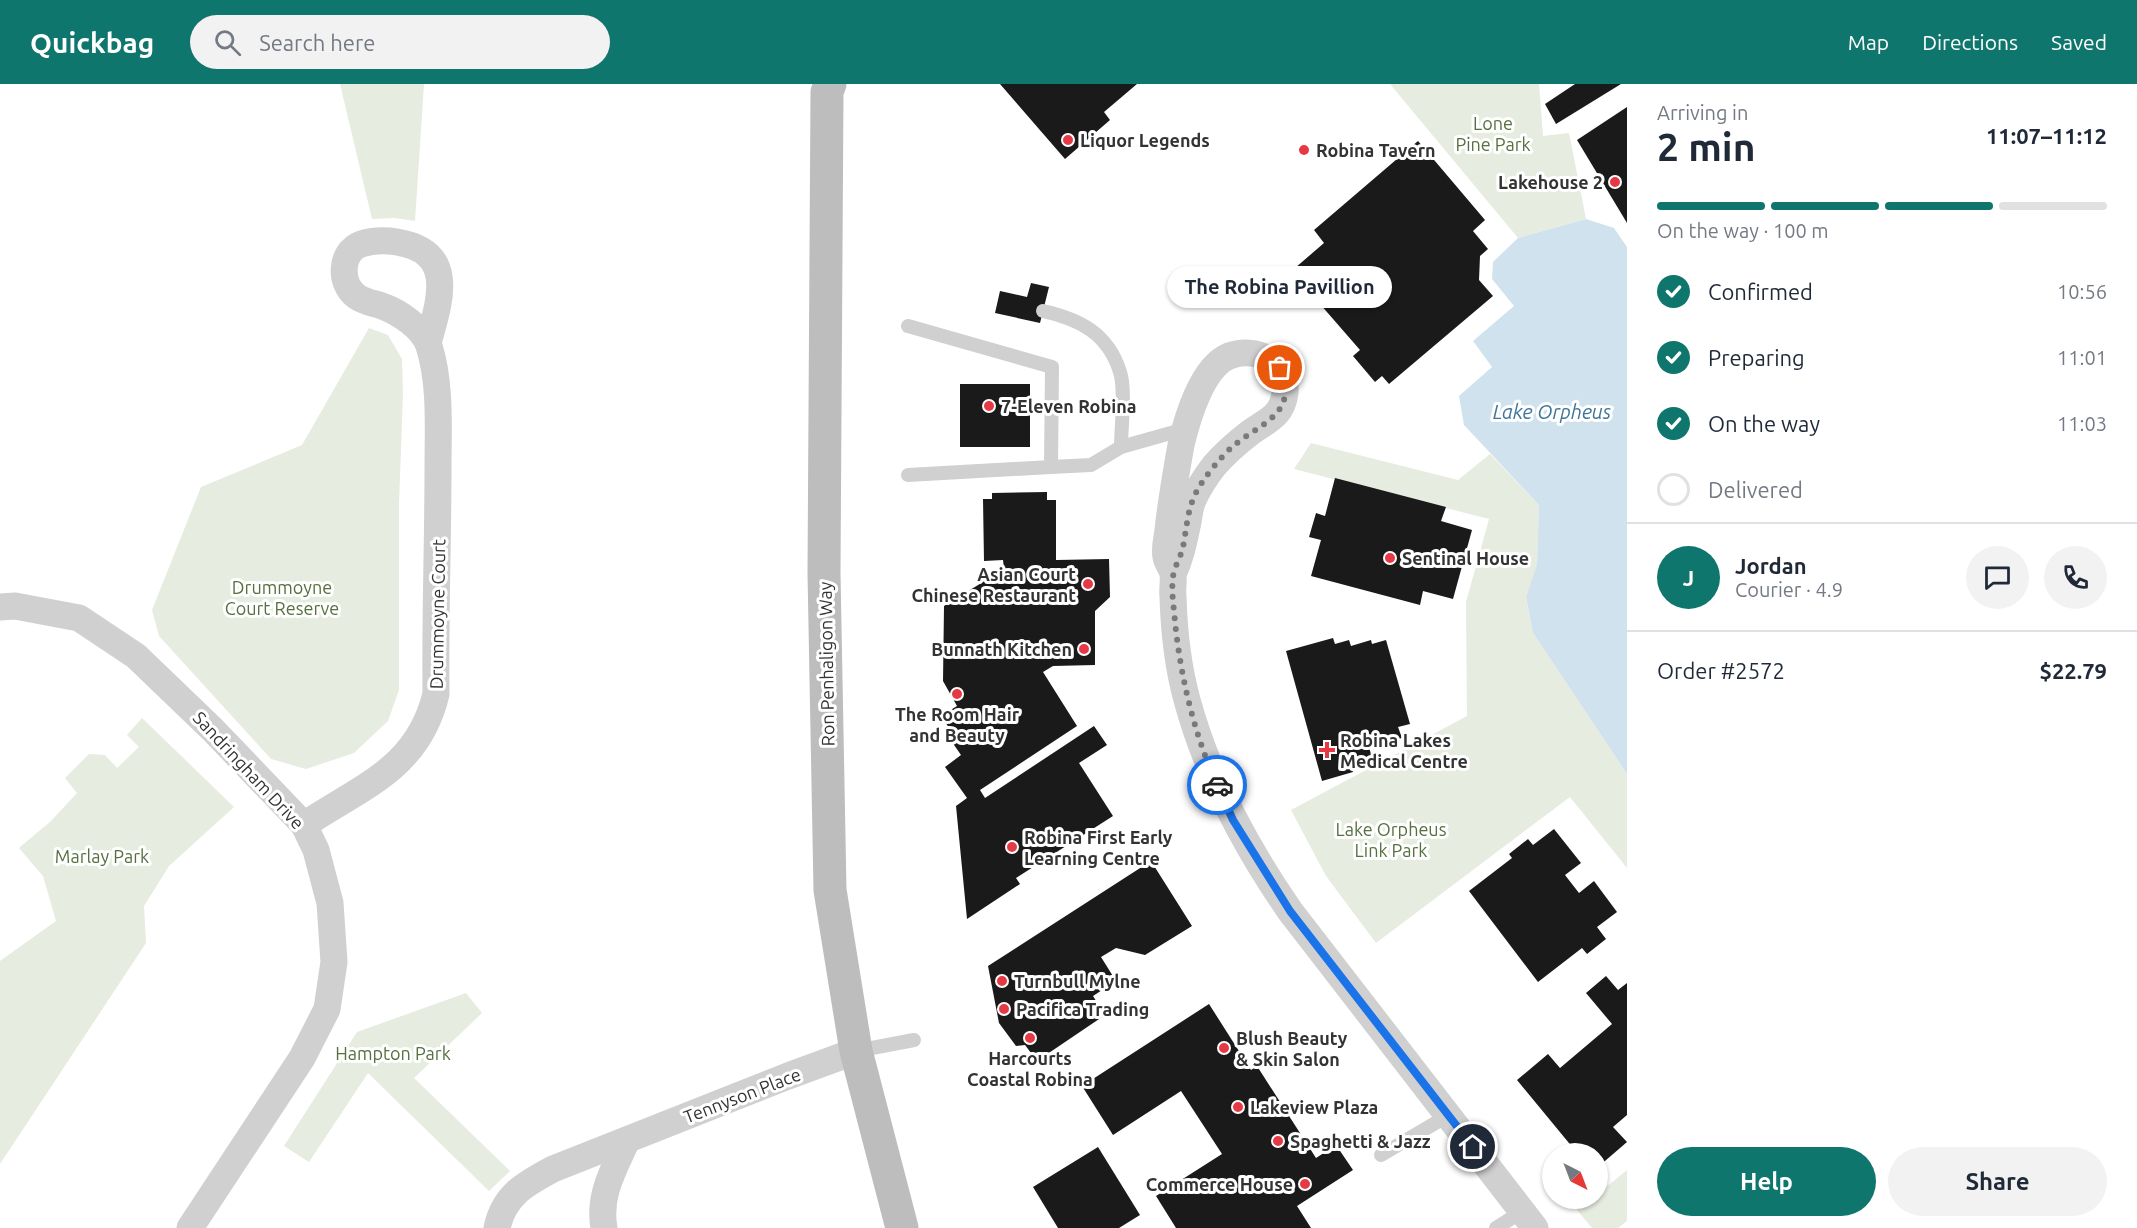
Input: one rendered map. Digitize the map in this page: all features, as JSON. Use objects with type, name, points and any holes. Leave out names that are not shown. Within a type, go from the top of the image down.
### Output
[{"type":"street","name":"Ron Penhaligon Way","points":[[827,87],[824,573],[830,890],[856,1052],[902,1228]]},
{"type":"street","name":"Drummoyne Court","points":[[304,825],[394,767],[410,751],[423,733],[431,716],[436,694],[438,422],[434,364],[428,342]]},
{"type":"street","points":[[1173,574],[1165,557],[1173,491],[1185,429],[1204,382],[1217,362],[1244,352],[1256,353],[1270,359],[1280,368],[1286,383],[1284,400],[1278,413],[1267,424],[1253,431],[1232,447],[1214,466],[1192,501],[1181,557],[1173,574],[1172,595],[1186,699],[1207,761],[1233,820],[1290,911],[1529,1220]]},
{"type":"street","name":"Sandringham Drive","points":[[0,607],[15,606],[79,618],[136,656],[213,730],[304,825],[316,850],[330,903],[334,962],[327,1009],[303,1058],[190,1228]]},
{"type":"street","name":"Tennyson Place","points":[[497,1228],[506,1201],[534,1179],[553,1169],[856,1052]]},
{"type":"street","points":[[604,1228],[601,1210],[609,1179],[627,1140]]},
{"type":"lane","points":[[1043,311],[1070,317],[1089,328],[1109,347],[1121,373],[1121,447]]},
{"type":"lane","points":[[908,326],[1052,367],[1051,466]]},
{"type":"lane","points":[[908,475],[1091,465],[1121,447],[1185,429]]},
{"type":"lane","points":[[856,1052],[914,1040]]},
{"type":"lane","points":[[1381,1155],[1449,1115]]},
{"type":"lane","points":[[1496,1228],[1529,1220]]},
{"type":"green space","points":[[340,84],[424,84],[415,221],[394,218],[372,219]]},
{"type":"green space","name":"Lone Pine Park","points":[[1390,84],[1539,84],[1543,136],[1569,133],[1586,219],[1518,238]]},
{"type":"green space","name":"Drummoyne Court Reserve","points":[[369,328],[388,335],[402,359],[399,690],[388,721],[354,753],[306,769],[271,759],[159,636],[152,610],[201,487],[302,445]]},
{"type":"green space","name":"Lake Orpheus Link Park","points":[[1311,443],[1458,480],[1490,454],[1539,505],[1537,565],[1526,597],[1533,633],[1627,774],[1627,868],[1570,797],[1376,943],[1326,876],[1291,810],[1467,716],[1466,602],[1489,519],[1294,469]]},
{"type":"green space","name":"Marlay Park","points":[[142,718],[234,807],[169,866],[144,906],[146,943],[0,1164],[0,961],[56,921],[43,876],[19,848],[51,821],[77,793],[65,778],[89,754],[105,755],[117,768],[139,747],[127,735]]},
{"type":"green space","name":"Hampton Park","points":[[466,993],[482,1013],[414,1078],[510,1171],[489,1191],[368,1073],[309,1162],[284,1146],[357,1032]]},
{"type":"green space","points":[[1627,1170],[1627,1221],[1618,1228],[1592,1228],[1577,1210],[1608,1209],[1608,1186]]},
{"type":"water","name":"Lake Orpheus","points":[[1586,219],[1614,228],[1627,247],[1627,774],[1533,633],[1526,597],[1537,564],[1539,505],[1464,425],[1459,396],[1492,367],[1473,341],[1514,306],[1492,279],[1493,262],[1518,238]]},
{"type":"building","name":"Liquor Legends","points":[[1000,84],[1137,84],[1104,112],[1110,120],[1065,159]]},
{"type":"building","points":[[1575,84],[1621,84],[1556,124],[1545,104]]},
{"type":"building","name":"Lakehouse 2","points":[[1627,107],[1627,223],[1577,140]]},
{"type":"building","points":[[1418,141],[1485,220],[1473,231],[1488,249],[1480,256],[1479,280],[1493,296],[1389,384],[1382,376],[1375,382],[1353,356],[1360,350],[1320,304],[1323,301],[1295,268],[1324,243],[1314,230]]},
{"type":"building","points":[[1031,283],[1049,287],[1040,323],[995,313],[1000,291],[1027,297]]},
{"type":"building","points":[[960,384],[1030,384],[1030,447],[960,447]]},
{"type":"building","name":"Sentinal House","points":[[1335,478],[1446,507],[1441,521],[1472,530],[1453,599],[1423,591],[1420,605],[1311,576],[1321,540],[1309,537],[1316,513],[1325,516]]},
{"type":"building","points":[[1047,492],[1047,500],[1056,500],[1056,560],[1109,559],[1110,597],[1095,611],[1095,665],[1053,666],[1043,672],[1077,726],[980,790],[985,798],[1094,726],[1107,745],[1079,763],[1113,816],[1016,878],[1020,884],[967,919],[956,806],[967,798],[945,767],[961,755],[952,742],[956,738],[941,716],[957,706],[943,681],[944,606],[1004,569],[1003,560],[984,561],[983,499],[992,499],[992,493]]},
{"type":"building","name":"Robina Lakes Medical Centre","points":[[1333,638],[1335,644],[1349,640],[1351,646],[1371,640],[1372,644],[1386,640],[1410,724],[1398,727],[1402,738],[1369,747],[1372,758],[1363,761],[1365,765],[1352,769],[1353,772],[1322,781],[1286,651]]},
{"type":"building","points":[[1554,829],[1581,863],[1565,875],[1579,893],[1594,881],[1617,912],[1597,927],[1606,939],[1587,954],[1582,948],[1538,982],[1469,891],[1512,858],[1509,854],[1528,839],[1533,845]]},
{"type":"building","points":[[1151,861],[1192,926],[1145,955],[1116,948],[1101,957],[1116,981],[1093,996],[1105,1015],[1037,1061],[1025,1045],[1016,1046],[999,1023],[988,966]]},
{"type":"building","points":[[1606,976],[1618,990],[1627,983],[1627,1115],[1613,1127],[1627,1142],[1608,1158],[1608,1143],[1569,1143],[1517,1080],[1548,1054],[1560,1068],[1612,1024],[1586,993]]},
{"type":"building","name":"Lakeview Plaza","points":[[1209,1004],[1251,1070],[1257,1066],[1316,1158],[1336,1145],[1353,1170],[1297,1206],[1311,1228],[1176,1228],[1156,1196],[1222,1154],[1181,1091],[1113,1135],[1082,1086]]},
{"type":"building","points":[[1098,1147],[1140,1215],[1119,1228],[1058,1228],[1033,1187]]},
{"type":"way so far","points":[[1217,785],[1186,699],[1172,595],[1173,574],[1181,557],[1192,501],[1214,466],[1232,447],[1253,431],[1267,424],[1278,413],[1284,400],[1286,383],[1280,368]]},
{"type":"place","name":"Liquor Legends","points":[[1068,140]]},
{"type":"place","name":"Robina Tavern","points":[[1304,150]]},
{"type":"place","name":"Lakehouse 2","points":[[1615,182]]},
{"type":"place","name":"The Robina Pavillion","points":[[1280,368]]},
{"type":"place","name":"7-Eleven Robina","points":[[989,406]]},
{"type":"place","name":"Sentinal House","points":[[1390,558]]},
{"type":"place","name":"Asian Court Chinese Restaurant","points":[[1088,584]]},
{"type":"place","name":"Bunnath Kitchen","points":[[1084,649]]},
{"type":"place","name":"The Room Hair and Beauty","points":[[957,694]]},
{"type":"place","name":"Robina Lakes Medical Centre","points":[[1327,750]]},
{"type":"place","name":"Robina First Early Learning Centre","points":[[1012,847]]},
{"type":"place","name":"Turnbull Mylne","points":[[1002,981]]},
{"type":"place","name":"Pacifica Trading","points":[[1004,1009]]},
{"type":"place","name":"Harcourts Coastal Robina","points":[[1030,1038]]},
{"type":"place","name":"Blush Beauty & Skin Salon","points":[[1224,1048]]},
{"type":"place","name":"Lakeview Plaza","points":[[1238,1107]]},
{"type":"place","name":"Spaghetti & Jazz","points":[[1278,1141]]},
{"type":"place","name":"Commerce House","points":[[1305,1184]]},
{"type":"route","points":[[1217,785],[1233,820],[1290,911],[1473,1147]]}]
